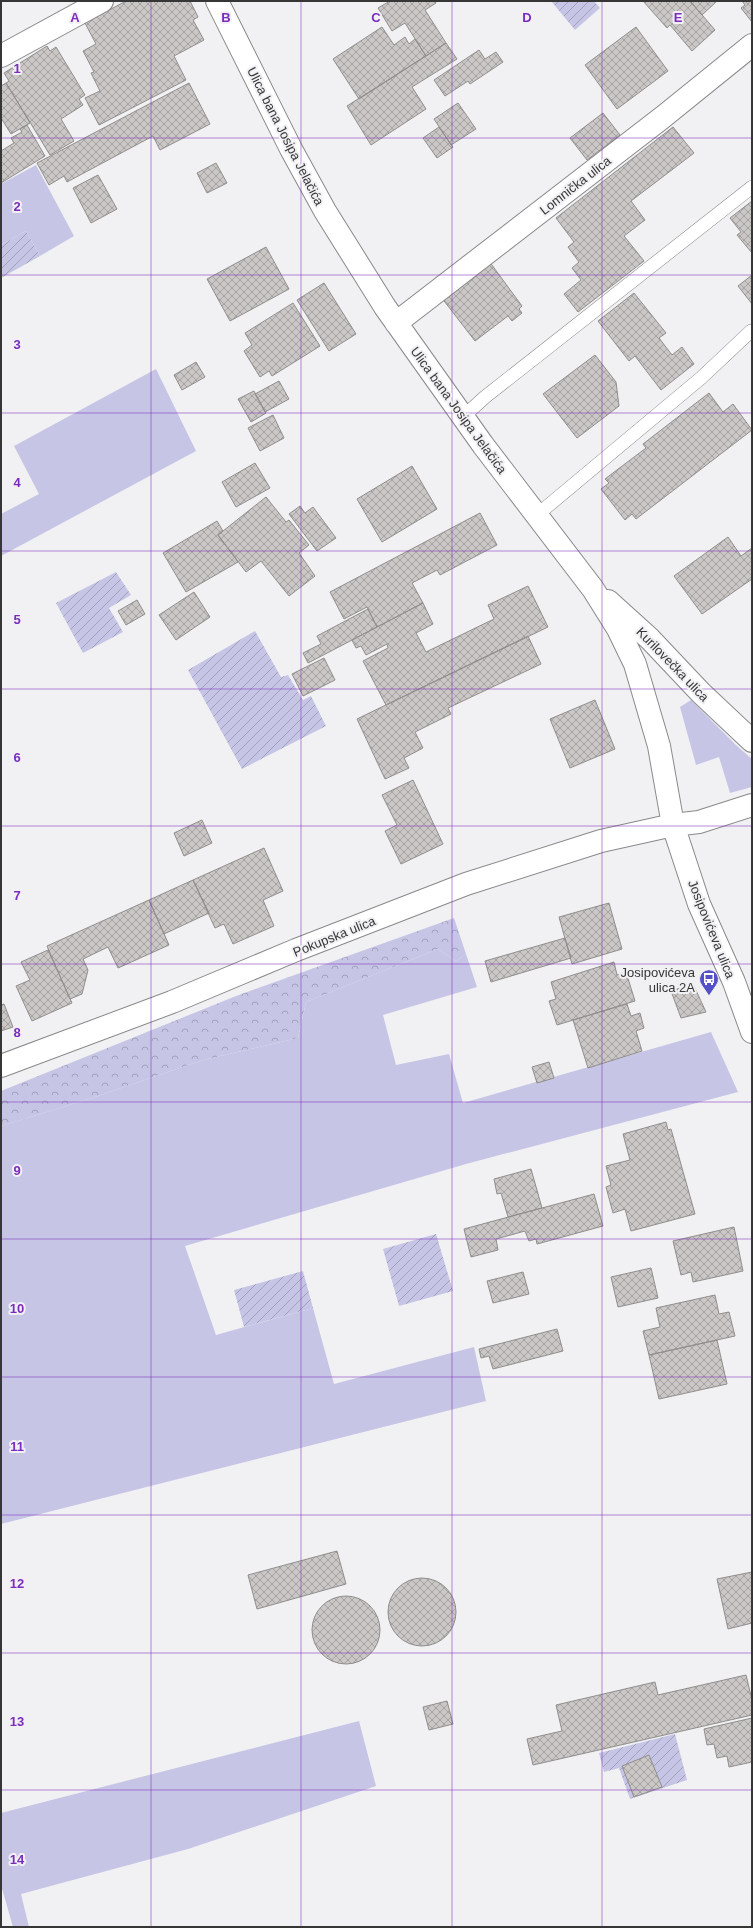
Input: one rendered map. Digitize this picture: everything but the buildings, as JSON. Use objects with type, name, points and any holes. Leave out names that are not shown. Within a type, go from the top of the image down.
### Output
[{"type":"street","points":[[1,56],[102,1]]},
{"type":"street","name":"Ulica bana Josipa Jelačića","points":[[217,1],[291,149],[325,211],[396,323],[463,417],[593,590],[618,629],[635,664],[659,746],[673,825]]},
{"type":"street","name":"Lomnička ulica","points":[[396,323],[663,117],[752,46]]},
{"type":"street","name":"Kurilovečka ulica","points":[[593,590],[621,612],[650,639],[701,693],[752,741]]},
{"type":"street","points":[[673,825],[699,822],[752,805]]},
{"type":"street","name":"Josipovićeva ulica","points":[[673,825],[699,904],[734,982],[752,1032]]},
{"type":"street","name":"Pokupska ulica","points":[[1,1066],[172,1002],[296,950],[466,884],[601,841],[673,825]]},
{"type":"lane","points":[[463,417],[485,397],[752,187]]},
{"type":"lane","points":[[537,515],[701,378],[751,331]]},
{"type":"green space","points":[[551,1],[594,1],[600,8],[575,30]]},
{"type":"green space","points":[[36,165],[74,236],[40,256],[26,231],[1,245],[1,184]]},
{"type":"green space","points":[[26,231],[40,256],[1,278],[1,245]]},
{"type":"green space","points":[[156,369],[196,451],[1,556],[1,514],[39,494],[14,446]]},
{"type":"green space","points":[[116,572],[131,595],[109,608],[123,632],[83,653],[56,603]]},
{"type":"green space","points":[[255,631],[281,677],[288,675],[303,700],[311,696],[326,726],[242,769],[188,670]]},
{"type":"green space","points":[[691,700],[752,759],[752,787],[730,793],[719,757],[696,765],[680,707]]},
{"type":"green space","points":[[454,918],[466,954],[456,961],[438,949],[306,1002],[298,1038],[203,1060],[92,1098],[1,1126],[1,1091],[236,996]]},
{"type":"green space","points":[[438,949],[456,961],[466,954],[477,987],[383,1015],[396,1065],[449,1054],[463,1103],[711,1032],[738,1092],[466,1164],[185,1246],[216,1335],[313,1308],[334,1384],[474,1347],[486,1401],[1,1524],[1,1126],[92,1098],[203,1060],[298,1038],[306,1002]]},
{"type":"green space","points":[[436,1234],[453,1291],[399,1306],[383,1249]]},
{"type":"green space","points":[[303,1271],[313,1308],[244,1327],[234,1290]]},
{"type":"green space","points":[[359,1721],[376,1786],[188,1849],[21,1894],[29,1927],[13,1927],[1,1885],[1,1813]]},
{"type":"green space","points":[[675,1734],[687,1780],[630,1799],[619,1768],[604,1772],[599,1753]]},
{"type":"place","name":"Josipovićeva ulica 2A","points":[[709,996]]}]
